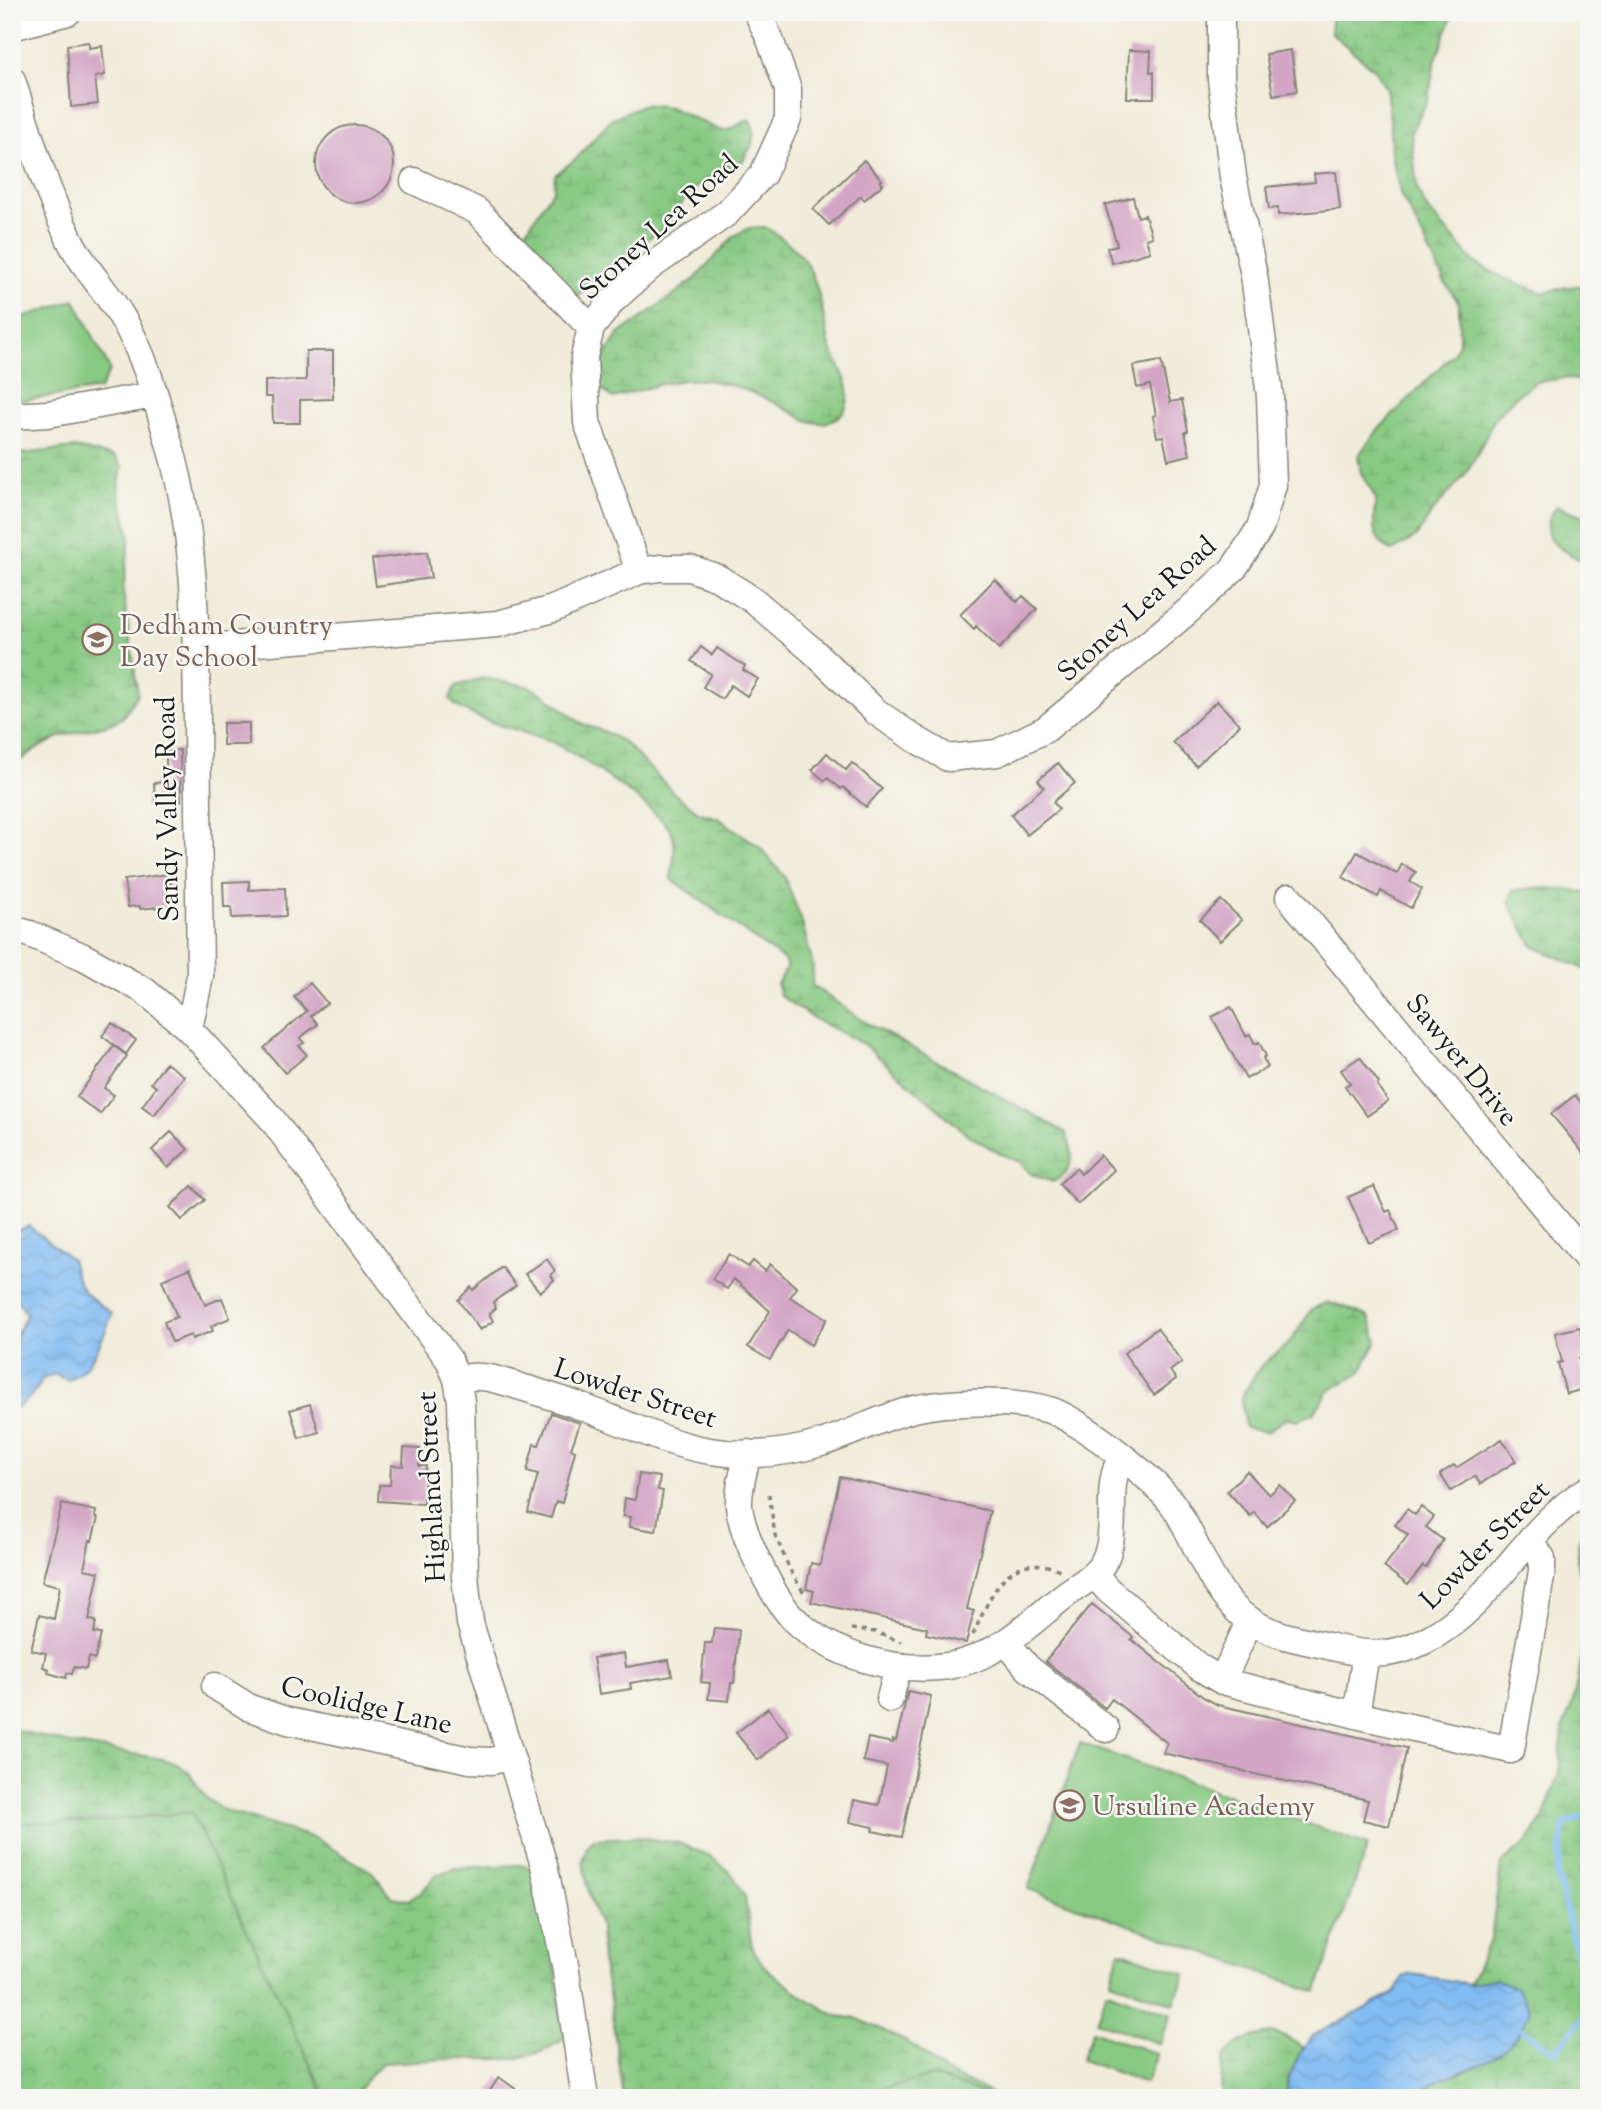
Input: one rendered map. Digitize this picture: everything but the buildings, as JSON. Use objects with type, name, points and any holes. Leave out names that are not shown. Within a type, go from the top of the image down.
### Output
[{"type":"street","points":[[12,27],[68,12]]},
{"type":"street","name":"Stoney Lea Road","points":[[639,571],[587,422],[584,357],[591,328],[613,300],[640,275],[727,213],[763,174],[788,119],[788,89],[757,12]]},
{"type":"street","name":"Stoney Lea Road","points":[[196,648],[498,624],[553,609],[639,571],[690,568],[718,578],[753,600],[812,650],[875,711],[948,758],[997,753],[1046,729],[1188,611],[1234,568],[1260,528],[1273,485],[1270,396],[1254,275],[1233,177],[1221,79],[1221,12]]},
{"type":"street","name":"Sandy Valley Road","points":[[12,80],[33,150],[56,209],[85,266],[123,318],[140,355],[186,506],[196,648],[200,976],[190,1029]]},
{"type":"street","points":[[414,181],[477,211],[591,328]]},
{"type":"street","points":[[12,416],[48,414],[154,395]]},
{"type":"street","name":"Sawyer Drive","points":[[1289,897],[1589,1261]]},
{"type":"street","name":"Highland Street","points":[[12,929],[84,957],[145,991],[190,1029],[272,1119],[449,1360],[457,1379],[462,1413],[467,1607],[477,1651],[539,1848],[562,1948],[585,2098]]},
{"type":"street","name":"Lowder Street","points":[[457,1379],[488,1377],[573,1404],[684,1445],[715,1452],[748,1453],[804,1448],[912,1409],[964,1404],[1020,1405],[1048,1409],[1080,1424],[1153,1481],[1170,1500],[1220,1591],[1233,1607],[1266,1630],[1366,1654],[1403,1651],[1444,1630],[1477,1601],[1559,1511],[1589,1489]]},
{"type":"street","points":[[748,1453],[740,1488],[739,1508],[752,1550],[776,1597],[795,1620],[829,1645],[875,1661],[905,1656],[949,1665],[972,1659],[1007,1643],[1082,1575],[1106,1557],[1112,1519],[1113,1477],[1122,1457]]},
{"type":"street","points":[[1082,1575],[1108,1590],[1199,1667],[1222,1681],[1511,1750],[1542,1571],[1542,1558],[1530,1542]]},
{"type":"street","points":[[1222,1681],[1250,1620]]},
{"type":"street","points":[[1007,1643],[1028,1668],[1106,1729]]},
{"type":"street","points":[[1356,1715],[1366,1654]]},
{"type":"street","points":[[891,1699],[905,1656]]},
{"type":"street","name":"Coolidge Lane","points":[[215,1686],[250,1708],[288,1721],[470,1760],[491,1761],[510,1757]]},
{"type":"path","points":[[769,1494],[775,1535],[809,1604]]},
{"type":"path","points":[[968,1645],[989,1596],[1002,1577],[1022,1567],[1042,1564],[1082,1575]]},
{"type":"path","points":[[839,1627],[875,1632],[905,1656]]},
{"type":"green space","points":[[1331,12],[1454,12],[1435,62],[1428,99],[1411,132],[1417,188],[1425,206],[1475,263],[1502,277],[1543,293],[1589,285],[1589,383],[1567,378],[1536,382],[1516,396],[1494,419],[1464,476],[1433,511],[1416,537],[1392,551],[1379,541],[1376,535],[1376,499],[1361,473],[1358,456],[1377,431],[1453,354],[1459,343],[1459,303],[1444,281],[1401,196],[1391,155],[1386,88],[1374,69],[1331,33]]},
{"type":"green space","points":[[644,104],[669,107],[721,131],[729,130],[750,119],[754,130],[752,145],[740,165],[698,186],[688,194],[667,226],[619,258],[571,301],[526,252],[527,229],[554,189],[555,175],[577,158],[611,119]]},
{"type":"green space","points":[[765,227],[794,248],[810,270],[829,345],[847,383],[848,399],[842,413],[828,422],[811,422],[750,392],[712,381],[674,381],[613,398],[595,384],[595,371],[618,335],[695,279],[734,236],[749,228]]},
{"type":"green space","points":[[75,300],[110,370],[100,389],[20,401],[12,378],[12,321]]},
{"type":"green space","points":[[75,448],[115,457],[122,467],[118,489],[130,535],[123,591],[138,694],[122,718],[110,724],[59,737],[12,766],[12,455]]},
{"type":"green space","points":[[1557,506],[1589,518],[1589,567],[1559,548],[1549,535],[1547,527]]},
{"type":"green space","points":[[482,678],[528,686],[545,695],[582,724],[624,742],[675,794],[698,812],[718,818],[759,846],[784,876],[801,919],[813,966],[812,985],[863,1021],[1065,1132],[1072,1154],[1066,1172],[1053,1182],[1031,1174],[1020,1162],[967,1134],[863,1044],[816,1020],[780,996],[777,984],[787,968],[784,960],[671,879],[673,838],[664,822],[651,810],[614,781],[559,745],[479,718],[456,705],[450,698],[456,686]]},
{"type":"green space","points":[[1531,888],[1568,889],[1589,894],[1589,971],[1533,946],[1509,903],[1513,891]]},
{"type":"green space","points":[[1325,1303],[1340,1305],[1369,1317],[1377,1341],[1360,1373],[1329,1391],[1313,1414],[1298,1420],[1285,1420],[1267,1432],[1245,1428],[1241,1397],[1261,1366],[1290,1342],[1312,1309]]},
{"type":"green space","points":[[1589,1527],[1589,2098],[1418,2098],[1434,2080],[1467,2071],[1494,1979],[1469,1984],[1491,1939],[1501,1864],[1526,1843],[1543,1819],[1559,1772],[1563,1728],[1573,1702],[1580,1666],[1586,1596],[1577,1564],[1578,1541]]},
{"type":"green space","points":[[12,1729],[70,1744],[163,1759],[177,1764],[189,1773],[206,1798],[223,1810],[314,1838],[372,1872],[392,1897],[408,1900],[421,1893],[436,1875],[456,1868],[519,1865],[533,1868],[553,1948],[564,2039],[543,2051],[515,2059],[383,2063],[358,2092],[359,2098],[12,2098]]},
{"type":"green space","points":[[1080,1743],[1368,1845],[1316,1992],[1028,1889]]},
{"type":"green space","points":[[191,1812],[326,2098],[12,2098],[12,1823],[94,1822]]},
{"type":"green space","points":[[636,1837],[679,1843],[710,1856],[732,1874],[745,1897],[752,1948],[765,1967],[799,1994],[837,2016],[858,2019],[891,2034],[916,2047],[945,2072],[1002,2098],[623,2098],[610,1999],[602,1961],[600,1926],[589,1894],[583,1861],[587,1847],[594,1839]]},
{"type":"green space","points":[[1120,1951],[1185,1974],[1174,2004],[1110,1981]]},
{"type":"green space","points":[[1107,1991],[1171,2014],[1160,2044],[1096,2021]]},
{"type":"green space","points":[[1092,2031],[1157,2054],[1146,2083],[1081,2060]]},
{"type":"green space","points":[[1271,2033],[1286,2037],[1304,2048],[1287,2082],[1288,2098],[1221,2098],[1222,2068],[1227,2053],[1244,2040]]},
{"type":"green space","points":[[932,2076],[996,2098],[847,2098]]},
{"type":"water","points":[[29,1226],[71,1259],[84,1292],[112,1314],[96,1352],[77,1375],[68,1380],[54,1374],[42,1379],[30,1397],[12,1410],[12,1342],[27,1314],[12,1294],[12,1244],[18,1230]]},
{"type":"water","points":[[1412,1974],[1469,1984],[1494,1979],[1517,1987],[1530,2011],[1519,2033],[1496,2056],[1476,2067],[1443,2078],[1418,2098],[1288,2098],[1291,2074],[1304,2047],[1314,2035],[1395,1993],[1404,1977]]},
{"type":"waterway","points":[[1589,1816],[1565,1823],[1557,1874],[1589,2003]]},
{"type":"waterway","points":[[1517,2027],[1555,2052],[1589,2011]]},
{"type":"place","name":"Dedham Country Day School","points":[[97,640]]},
{"type":"place","name":"Ursuline Academy","points":[[1069,1805]]}]
